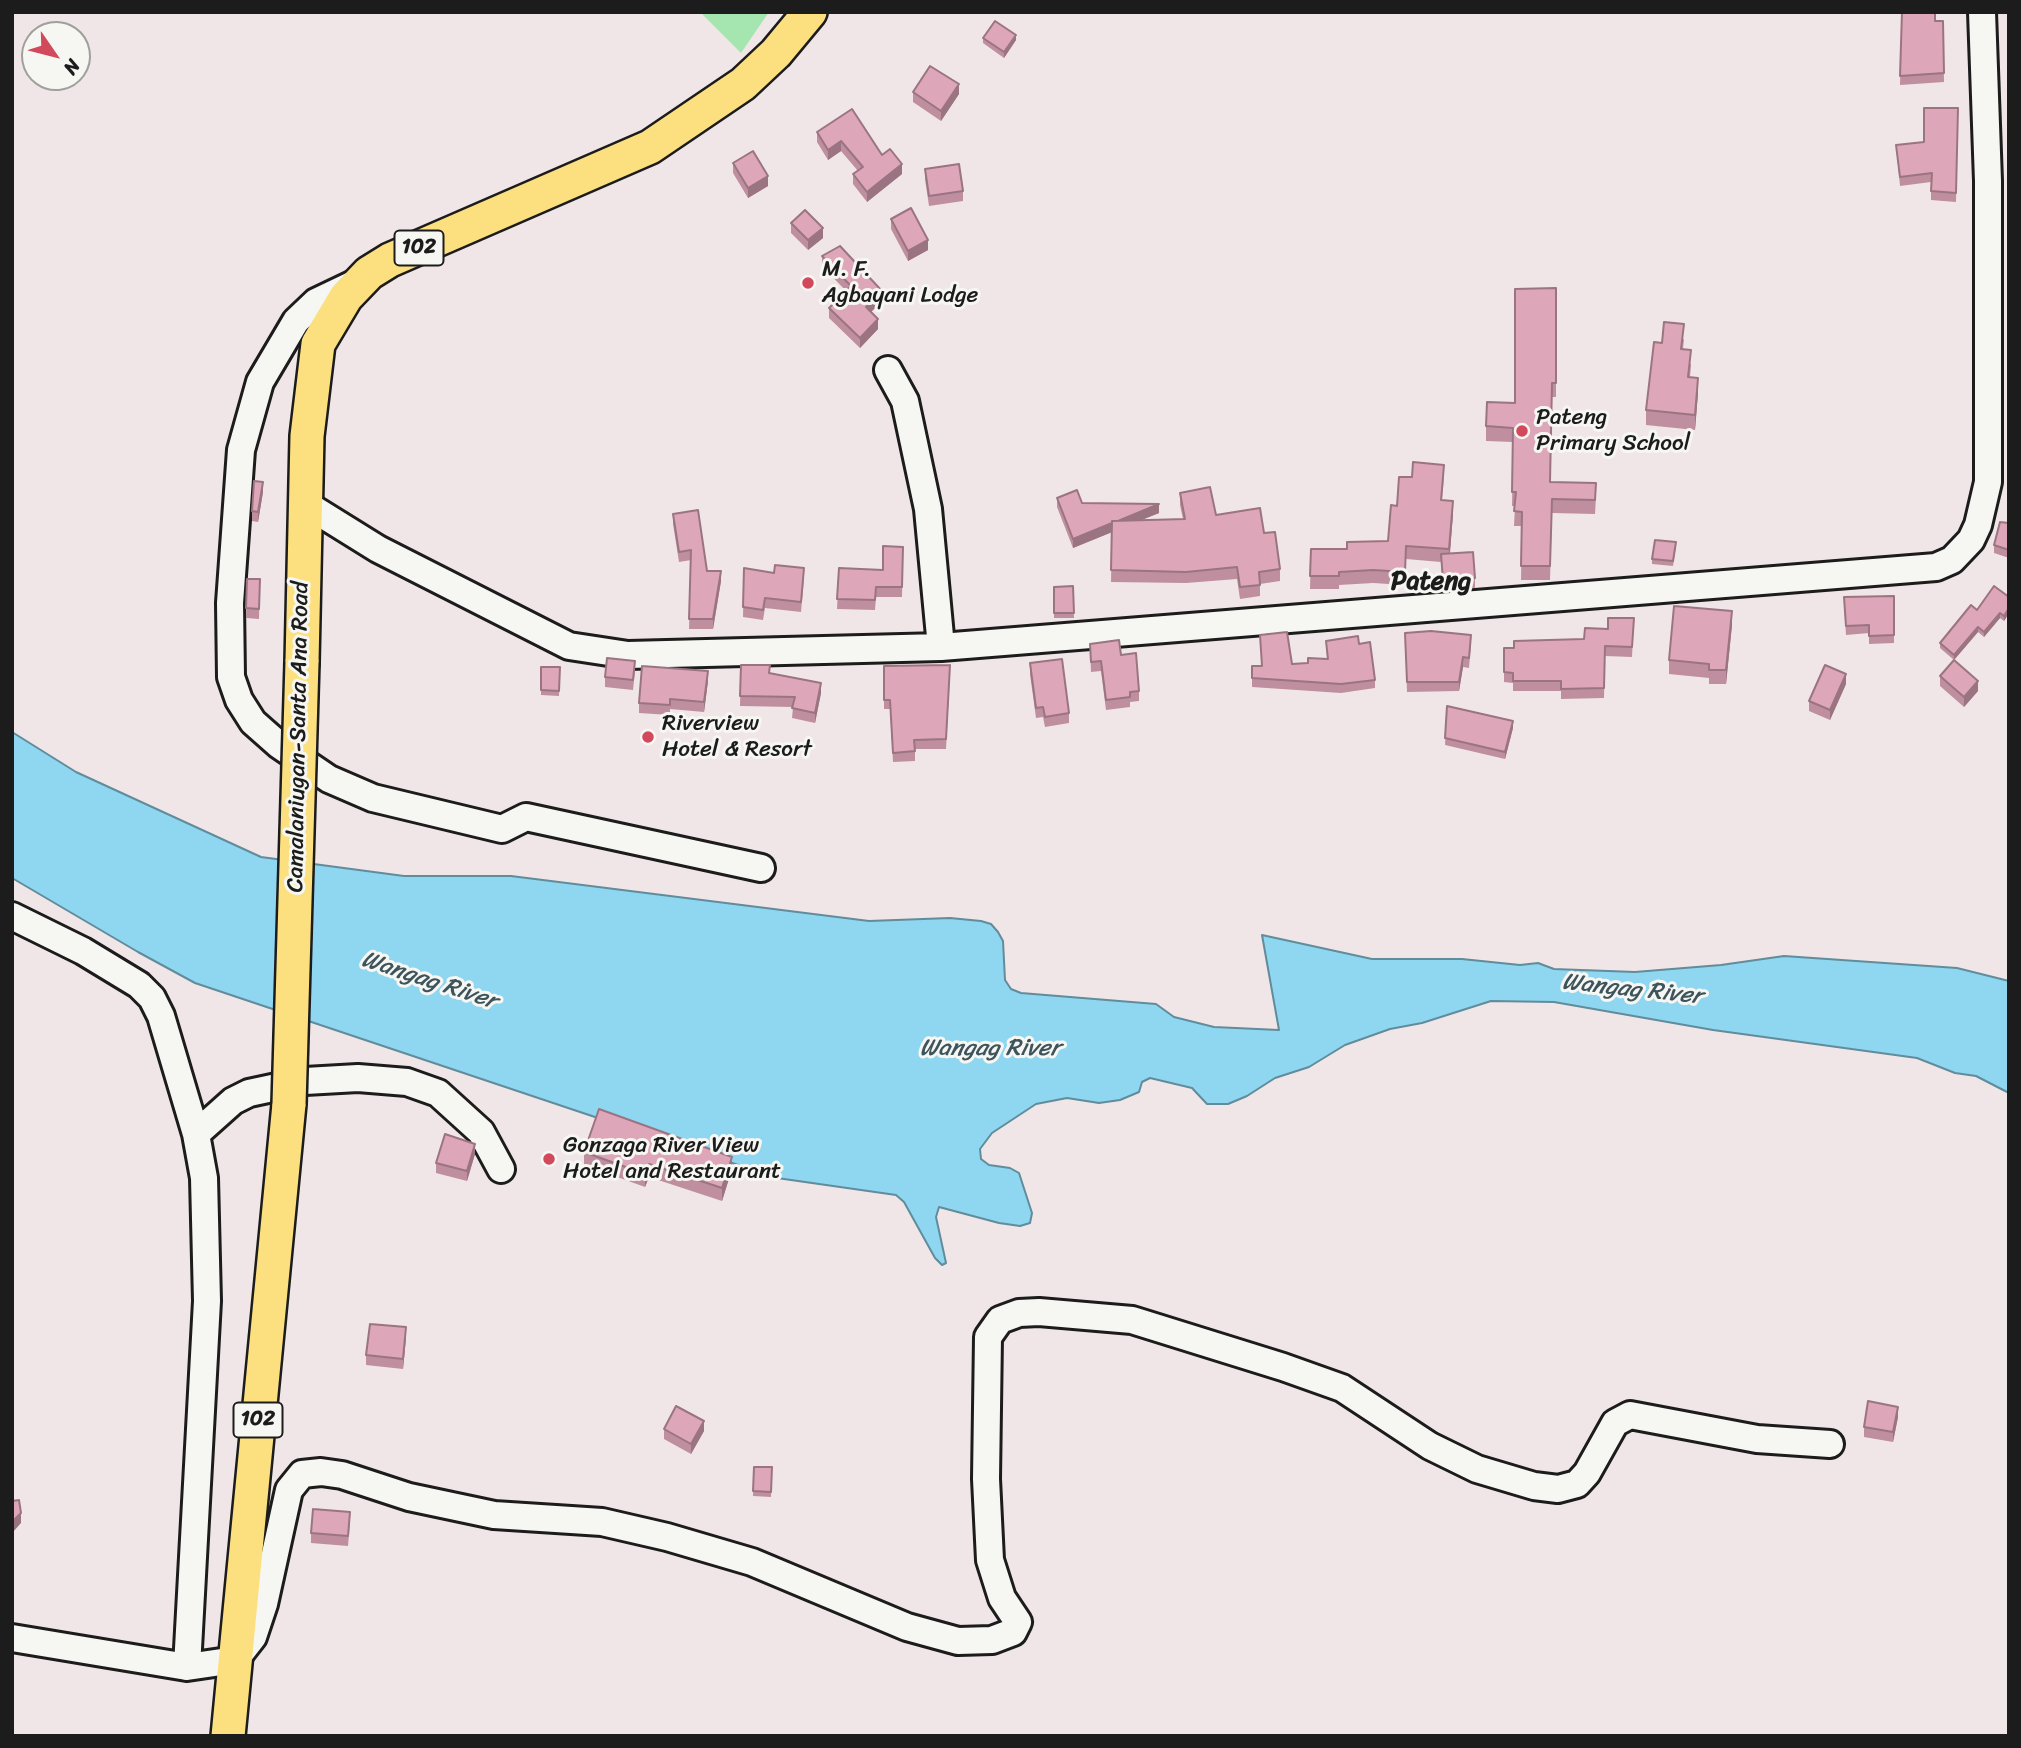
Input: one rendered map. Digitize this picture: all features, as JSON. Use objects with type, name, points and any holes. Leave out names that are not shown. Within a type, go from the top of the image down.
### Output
[{"type":"main road","name":"Camalaniugan-Santa Ana Road","points":[[228,1736],[289,1104],[304,503],[307,436],[318,344],[330,319],[362,281],[390,260],[650,147],[743,84],[776,53],[810,12]]},
{"type":"street","points":[[304,503],[378,549],[569,646],[598,653],[628,655],[940,647],[1936,567],[1952,561],[1966,546],[1978,525],[1988,482],[1988,195],[1983,12]]},
{"type":"street","points":[[362,281],[316,302],[296,321],[260,382],[241,450],[230,603],[231,677],[239,700],[253,722],[279,745],[329,779],[373,798],[502,828],[526,817],[761,868]]},
{"type":"street","points":[[888,370],[905,401],[928,509],[940,647]]},
{"type":"street","points":[[12,916],[83,951],[139,985],[152,998],[161,1016],[196,1134],[204,1178],[207,1301],[187,1667]]},
{"type":"street","points":[[196,1134],[233,1101],[249,1093],[304,1081],[358,1078],[407,1082],[438,1093],[481,1132],[501,1169]]},
{"type":"street","points":[[12,1638],[187,1667],[235,1660],[253,1637],[260,1615],[289,1490],[296,1478],[310,1472],[342,1475],[409,1497],[494,1515],[602,1522],[667,1537],[752,1562],[907,1627],[958,1641],[992,1640],[1013,1632],[1018,1622],[994,1579],[987,1533],[988,1337],[1000,1320],[1019,1313],[1039,1312],[1132,1320],[1283,1367],[1342,1388],[1430,1446],[1477,1469],[1534,1486],[1559,1489],[1577,1484],[1587,1473],[1615,1423],[1626,1415],[1757,1440],[1829,1444]]},
{"type":"green space","points":[[700,12],[769,12],[741,53]]},
{"type":"water","name":"Wangag River","points":[[12,732],[76,772],[261,857],[404,876],[511,876],[869,921],[950,918],[981,921],[991,924],[1003,941],[1005,980],[1011,989],[1021,993],[1156,1004],[1174,1017],[1214,1027],[1279,1030],[1262,935],[1372,959],[1462,959],[1520,965],[1538,963],[1554,969],[1635,972],[1721,965],[1784,956],[1957,968],[2009,981],[2009,1093],[1976,1076],[1955,1073],[1917,1058],[1713,1030],[1554,1002],[1491,1001],[1422,1023],[1390,1029],[1345,1045],[1309,1067],[1275,1078],[1247,1096],[1228,1104],[1207,1104],[1192,1088],[1150,1078],[1142,1082],[1139,1092],[1120,1100],[1099,1103],[1067,1098],[1036,1104],[992,1133],[980,1149],[981,1159],[989,1165],[1010,1168],[1019,1173],[1032,1213],[1030,1223],[1020,1226],[999,1223],[939,1207],[936,1217],[946,1263],[942,1265],[935,1258],[904,1202],[896,1195],[777,1178],[195,983],[138,952],[12,878]]},
{"type":"building","points":[[1902,12],[1935,12],[1935,21],[1943,21],[1944,73],[1900,76]]},
{"type":"building","points":[[995,21],[1016,35],[1004,52],[983,38]]},
{"type":"building","points":[[930,66],[959,84],[941,111],[913,92]]},
{"type":"building","points":[[1924,108],[1958,108],[1956,193],[1931,191],[1932,173],[1900,177],[1896,145],[1924,142]]},
{"type":"building","points":[[852,109],[882,155],[890,149],[902,164],[867,192],[853,174],[863,167],[841,141],[828,150],[817,132]]},
{"type":"building","points":[[753,151],[768,176],[748,188],[733,163]]},
{"type":"building","points":[[959,164],[963,191],[929,196],[925,169]]},
{"type":"building","points":[[911,208],[928,240],[908,251],[891,219]]},
{"type":"building","points":[[805,210],[823,228],[808,240],[791,223]]},
{"type":"building","points":[[840,246],[882,291],[866,307],[878,319],[860,338],[829,308],[851,286],[822,256]]},
{"type":"building","points":[[1556,288],[1556,383],[1552,383],[1550,482],[1596,483],[1595,500],[1552,499],[1550,566],[1521,566],[1522,512],[1514,511],[1516,492],[1512,492],[1513,428],[1486,426],[1487,402],[1515,403],[1515,289]]},
{"type":"building","points":[[1664,322],[1684,324],[1681,349],[1691,350],[1688,377],[1698,378],[1695,415],[1646,410],[1654,342],[1662,343]]},
{"type":"building","points":[[1413,462],[1444,465],[1441,500],[1453,501],[1449,549],[1406,546],[1405,572],[1373,570],[1339,572],[1339,576],[1310,576],[1311,549],[1347,549],[1347,542],[1388,541],[1391,505],[1397,506],[1399,477],[1412,477]]},
{"type":"building","points":[[254,481],[263,482],[258,512],[252,511]]},
{"type":"building","points":[[1210,487],[1216,515],[1260,508],[1264,533],[1275,532],[1280,569],[1259,572],[1260,585],[1240,587],[1237,567],[1186,572],[1111,570],[1112,521],[1185,519],[1180,493]]},
{"type":"building","points":[[1077,490],[1082,503],[1159,504],[1073,539],[1057,498]]},
{"type":"building","points":[[698,510],[707,571],[721,571],[713,619],[689,619],[691,550],[679,552],[673,514]]},
{"type":"building","points":[[2000,522],[2009,523],[2009,550],[1994,545]]},
{"type":"building","points":[[1655,540],[1676,542],[1673,561],[1652,559]]},
{"type":"building","points":[[883,546],[903,547],[902,587],[876,587],[875,600],[837,599],[839,568],[883,570]]},
{"type":"building","points":[[1473,552],[1475,578],[1443,580],[1441,554]]},
{"type":"building","points":[[775,565],[804,568],[801,602],[765,598],[763,610],[743,607],[744,568],[774,573]]},
{"type":"building","points":[[247,579],[260,579],[259,609],[246,608]]},
{"type":"building","points":[[1073,586],[1074,613],[1054,613],[1054,587]]},
{"type":"building","points":[[1994,586],[2009,597],[2009,608],[2004,616],[2000,613],[1984,632],[1978,627],[1954,655],[1940,643],[1971,605],[1977,610]]},
{"type":"building","points":[[1894,596],[1894,635],[1869,636],[1869,625],[1846,626],[1844,597]]},
{"type":"building","points":[[1674,606],[1732,611],[1726,670],[1709,670],[1709,664],[1669,660]]},
{"type":"building","points":[[1608,618],[1634,618],[1632,647],[1605,646],[1604,688],[1561,689],[1561,681],[1513,681],[1513,673],[1504,672],[1504,648],[1514,648],[1514,641],[1584,639],[1585,628],[1608,629]]},
{"type":"building","points":[[1431,631],[1471,635],[1469,658],[1463,657],[1459,682],[1407,682],[1405,633]]},
{"type":"building","points":[[1287,632],[1292,664],[1308,663],[1308,658],[1328,659],[1326,641],[1358,636],[1359,644],[1370,642],[1375,680],[1341,684],[1252,678],[1252,666],[1262,666],[1260,635]]},
{"type":"building","points":[[1119,640],[1121,655],[1136,653],[1139,691],[1130,692],[1130,697],[1106,700],[1101,661],[1091,662],[1090,644]]},
{"type":"building","points":[[607,658],[635,661],[633,680],[605,677]]},
{"type":"building","points":[[1062,659],[1069,713],[1045,717],[1043,707],[1036,708],[1030,663]]},
{"type":"building","points":[[1954,660],[1978,681],[1964,697],[1940,676]]},
{"type":"building","points":[[741,665],[770,665],[769,673],[821,683],[815,713],[792,708],[795,697],[740,696]]},
{"type":"building","points":[[950,665],[946,739],[914,740],[915,751],[893,753],[890,700],[884,700],[884,666]]},
{"type":"building","points":[[1825,665],[1846,674],[1830,710],[1809,701]]},
{"type":"building","points":[[642,666],[708,671],[704,702],[670,699],[670,705],[639,703]]},
{"type":"building","points":[[541,667],[560,667],[559,691],[541,690]]},
{"type":"building","points":[[1447,706],[1513,721],[1505,752],[1445,738]]},
{"type":"building","points":[[599,1109],[732,1157],[722,1188],[649,1164],[645,1174],[584,1152]]},
{"type":"building","points":[[445,1134],[475,1144],[467,1171],[436,1163]]},
{"type":"building","points":[[370,1324],[406,1327],[403,1359],[366,1355]]},
{"type":"building","points":[[1868,1401],[1898,1407],[1893,1432],[1864,1427]]},
{"type":"building","points":[[676,1406],[704,1421],[691,1444],[664,1429]]},
{"type":"building","points":[[754,1467],[772,1467],[771,1492],[753,1491]]},
{"type":"building","points":[[19,1500],[21,1513],[12,1522],[12,1501]]},
{"type":"building","points":[[313,1509],[350,1512],[348,1536],[311,1533]]},
{"type":"place","name":"M. F. Agbayani Lodge","points":[[808,283]]},
{"type":"place","name":"Pateng Primary School","points":[[1522,431]]},
{"type":"place","name":"Riverview Hotel & Resort","points":[[648,737]]},
{"type":"place","name":"Gonzaga River View Hotel and Restaurant","points":[[549,1159]]},
{"type":"district","name":"Pateng","points":[[1431,582]]}]
